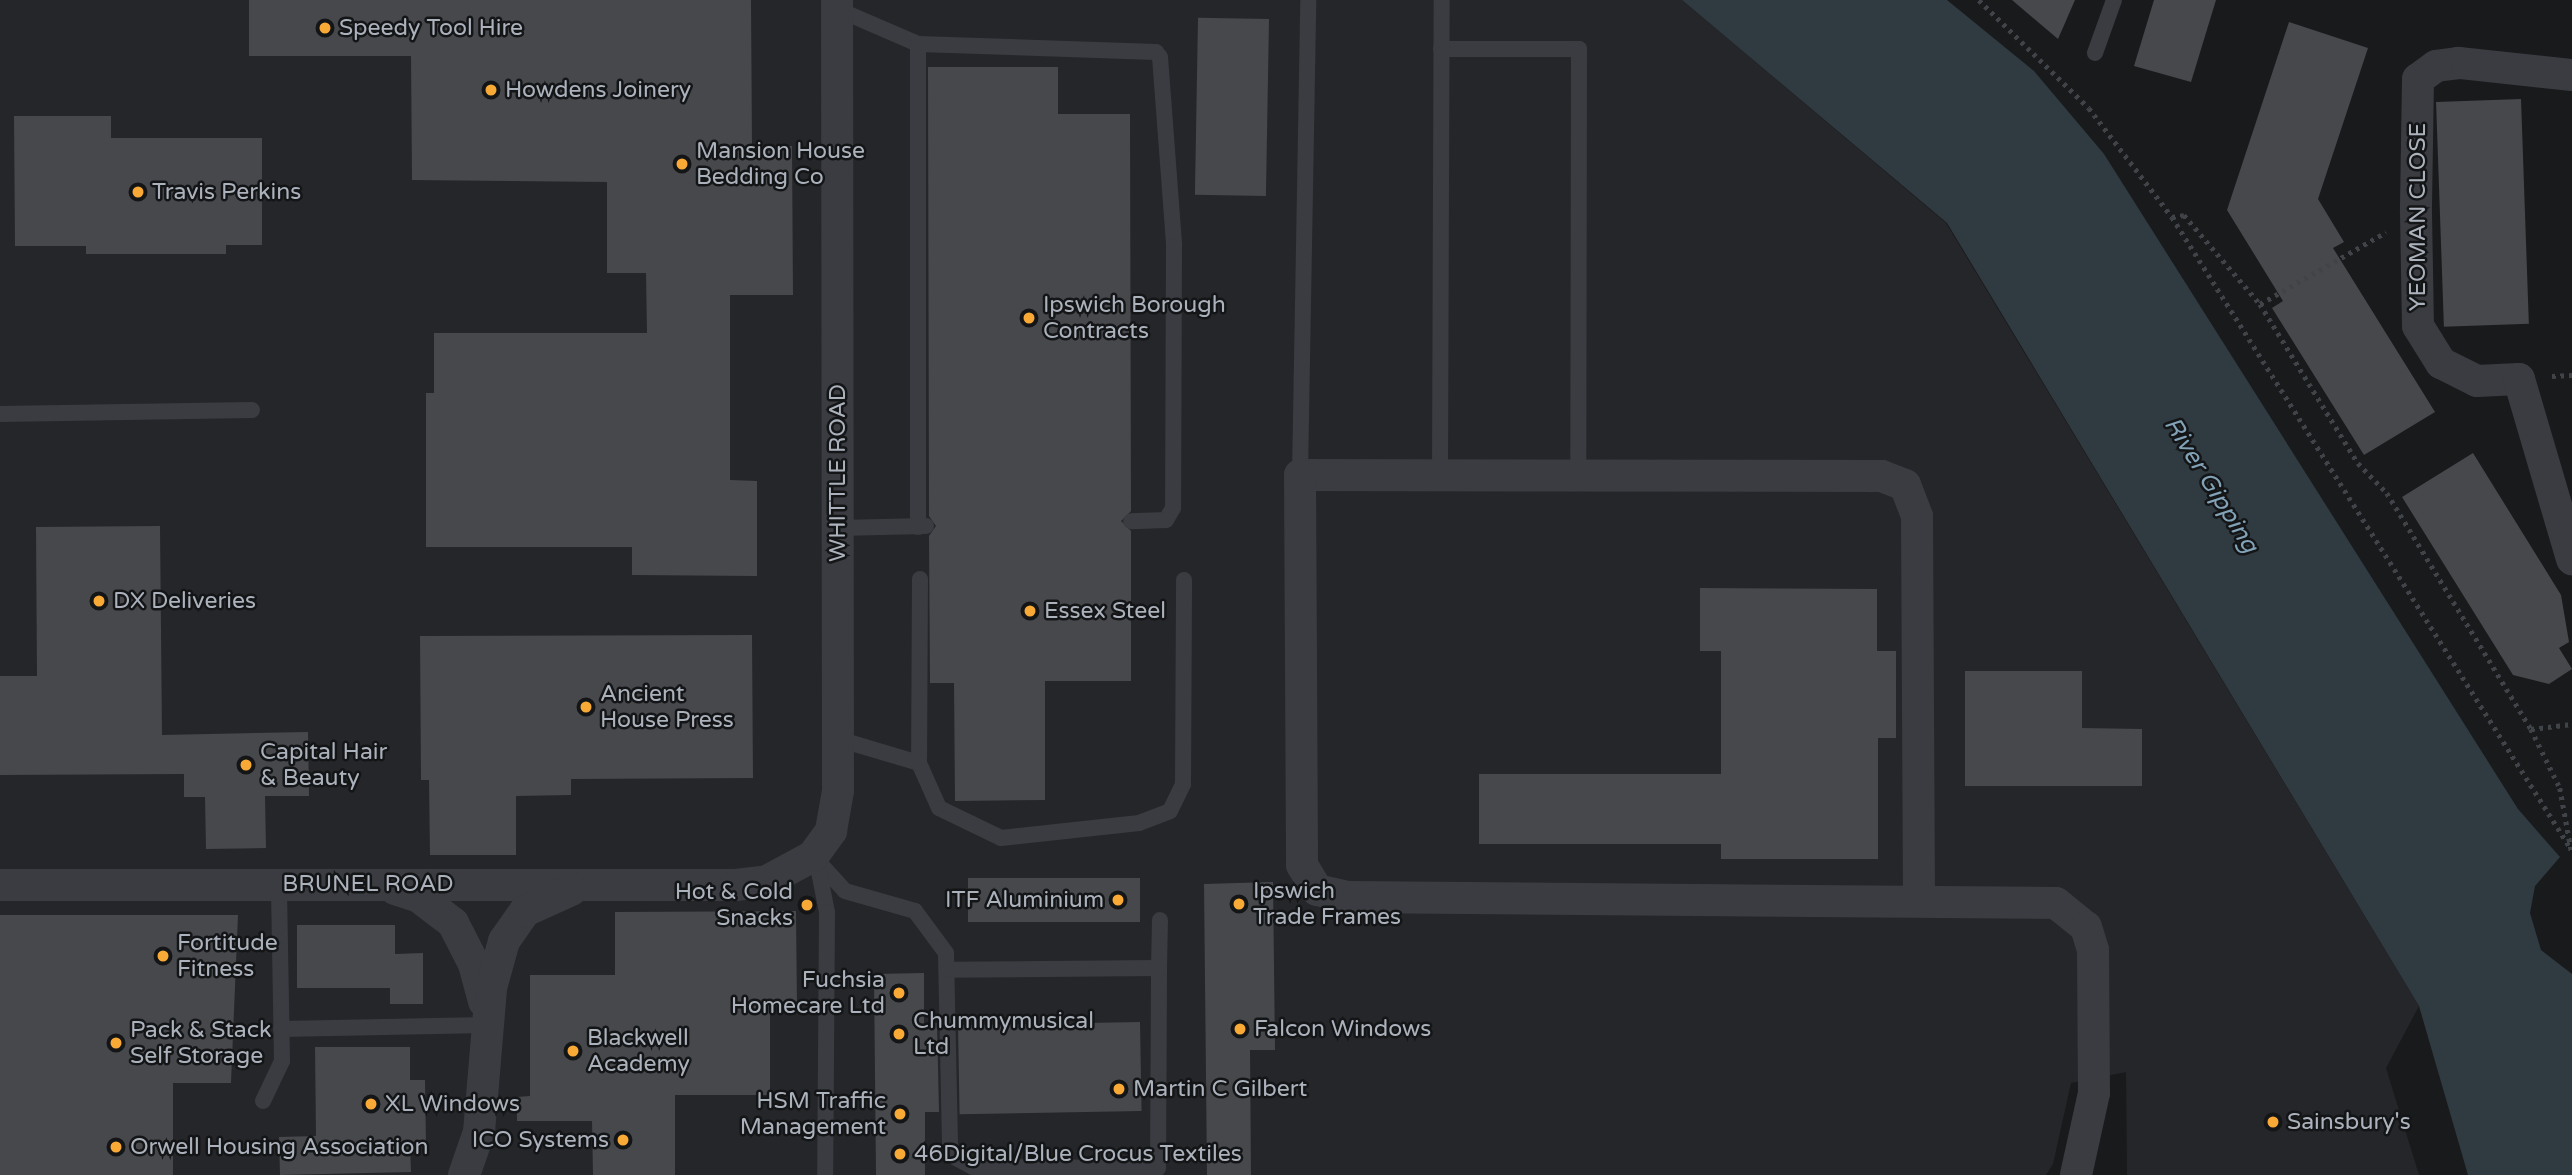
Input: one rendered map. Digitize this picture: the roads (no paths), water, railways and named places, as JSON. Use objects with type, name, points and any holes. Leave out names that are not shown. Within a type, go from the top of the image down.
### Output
[{"type":"street","name":"WHITTLE ROAD","points":[[813,856],[835,816],[838,738],[837,4]]},
{"type":"street","name":"YEOMAN CLOSE","points":[[2572,75],[2459,62],[2436,66],[2418,79],[2416,213],[2418,326],[2441,363],[2477,381],[2519,379],[2572,559]]},
{"type":"street","points":[[1919,900],[1917,516],[1905,485],[1882,475],[1300,475],[1302,865],[1317,890],[1348,897],[2042,901],[2068,908],[2086,927],[2093,950],[2096,1041],[2091,1117],[2076,1175]]},
{"type":"street","name":"BRUNEL ROAD","points":[[0,885],[736,885],[767,881],[813,856]]},
{"type":"street","points":[[369,884],[419,897],[453,923],[474,964],[487,1025]]},
{"type":"street","points":[[464,1175],[480,1132],[487,1025],[497,961],[512,925],[544,899],[603,884]]},
{"type":"lane","points":[[1300,475],[1308,0]]},
{"type":"lane","points":[[1440,475],[1442,0]]},
{"type":"lane","points":[[2095,53],[2114,0]]},
{"type":"lane","points":[[837,4],[918,44],[1156,52],[1160,57],[1174,245],[1173,508],[1166,520],[1131,521]]},
{"type":"lane","points":[[838,528],[923,526],[918,44]]},
{"type":"lane","points":[[1441,49],[1579,50],[1578,475]]},
{"type":"lane","points":[[0,414],[252,410]]},
{"type":"lane","points":[[920,579],[919,763],[939,808],[990,836],[1139,823],[1170,811],[1183,784],[1184,580]]},
{"type":"lane","points":[[838,738],[919,763]]},
{"type":"lane","points":[[813,856],[845,891],[915,911],[936,935],[949,970],[950,1146],[956,1158],[973,1167],[1158,1172],[1160,920]]},
{"type":"lane","points":[[813,856],[827,912],[825,1175]]},
{"type":"lane","points":[[263,1101],[282,1061],[279,884]]},
{"type":"lane","points":[[949,970],[1159,968]]},
{"type":"lane","points":[[281,1029],[487,1025]]},
{"type":"water","name":"River Gipping","points":[[1682,0],[1947,0],[2034,71],[2104,154],[2518,809],[2560,857],[2535,886],[2530,913],[2541,950],[2572,974],[2572,1175],[2468,1175],[2419,1006],[1947,223]]},
{"type":"place","name":"Speedy Tool Hire","points":[[325,28]]},
{"type":"place","name":"Howdens Joinery","points":[[491,90]]},
{"type":"place","name":"Mansion House Bedding Co","points":[[682,164]]},
{"type":"place","name":"Travis Perkins","points":[[138,192]]},
{"type":"place","name":"Ipswich Borough Contracts","points":[[1029,318]]},
{"type":"place","name":"DX Deliveries","points":[[99,601]]},
{"type":"place","name":"Essex Steel","points":[[1030,611]]},
{"type":"place","name":"Ancient House Press","points":[[586,707]]},
{"type":"place","name":"Capital Hair & Beauty","points":[[246,765]]},
{"type":"place","name":"ITF Aluminium","points":[[1118,900]]},
{"type":"place","name":"Ipswich Trade Frames","points":[[1239,904]]},
{"type":"place","name":"Hot & Cold Snacks","points":[[807,905]]},
{"type":"place","name":"Fortitude Fitness","points":[[163,956]]},
{"type":"place","name":"Fuchsia Homecare Ltd","points":[[899,993]]},
{"type":"place","name":"Falcon Windows","points":[[1240,1029]]},
{"type":"place","name":"Chummymusical Ltd","points":[[899,1034]]},
{"type":"place","name":"Pack & Stack Self Storage","points":[[116,1043]]},
{"type":"place","name":"Blackwell Academy","points":[[573,1051]]},
{"type":"place","name":"Martin C Gilbert","points":[[1119,1089]]},
{"type":"place","name":"XL Windows","points":[[371,1104]]},
{"type":"place","name":"HSM Traffic Management","points":[[900,1114]]},
{"type":"place","name":"Sainsbury's","points":[[2273,1122]]},
{"type":"place","name":"ICO Systems","points":[[623,1140]]},
{"type":"place","name":"Orwell Housing Association","points":[[116,1147]]},
{"type":"place","name":"46Digital/Blue Crocus Textiles","points":[[900,1154]]}]
